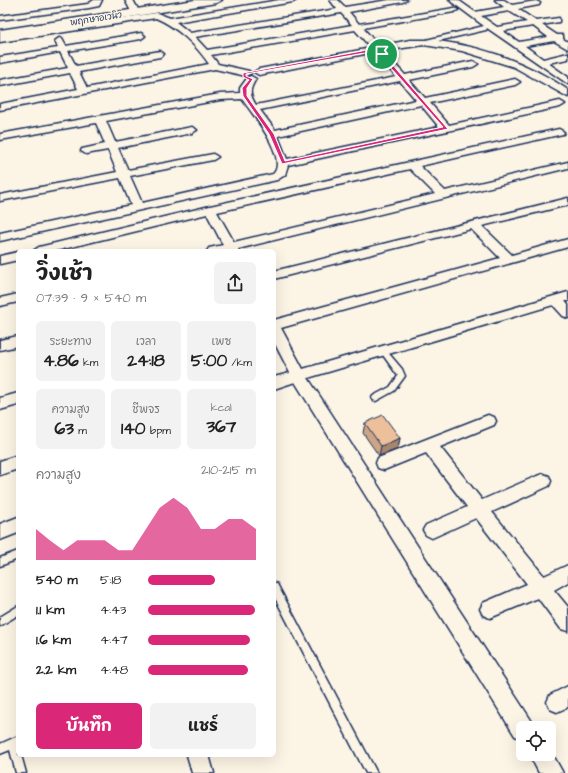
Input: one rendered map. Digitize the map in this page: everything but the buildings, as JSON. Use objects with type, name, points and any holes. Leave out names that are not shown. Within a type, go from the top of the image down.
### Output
[{"type":"street","points":[[0,18],[88,6],[96,4],[98,0]]},
{"type":"street","points":[[128,0],[141,8]]},
{"type":"street","name":"พฤกษาอเวนิว","points":[[0,34],[141,8],[216,0]]},
{"type":"street","points":[[167,21],[293,0]]},
{"type":"street","points":[[334,0],[446,128]]},
{"type":"street","points":[[188,36],[403,0]]},
{"type":"street","points":[[454,0],[496,30],[517,48],[541,62],[568,81]]},
{"type":"street","points":[[499,0],[568,46]]},
{"type":"street","points":[[474,15],[536,4]]},
{"type":"street","points":[[207,54],[454,10]]},
{"type":"street","points":[[0,39],[154,14],[161,16],[188,36],[207,54],[215,66]]},
{"type":"street","points":[[496,30],[556,20]]},
{"type":"street","points":[[0,107],[215,66],[249,76],[426,44],[438,37],[483,28]]},
{"type":"street","points":[[53,30],[64,48],[84,92]]},
{"type":"street","points":[[491,58],[517,48],[568,35]]},
{"type":"street","points":[[0,60],[140,36]]},
{"type":"street","points":[[426,44],[491,58],[536,72],[568,94]]},
{"type":"street","points":[[0,83],[160,54]]},
{"type":"street","points":[[541,62],[568,56]]},
{"type":"street","points":[[491,58],[525,74],[564,103]]},
{"type":"street","points":[[254,108],[473,64]]},
{"type":"street","points":[[0,237],[276,177],[281,173],[283,163],[272,134],[245,96],[244,88],[249,76]]},
{"type":"street","points":[[272,134],[515,82]]},
{"type":"street","points":[[0,137],[220,97],[245,96]]},
{"type":"street","points":[[283,163],[564,103]]},
{"type":"street","points":[[100,119],[138,207]]},
{"type":"street","points":[[86,151],[192,130]]},
{"type":"street","points":[[47,249],[210,210],[559,132]]},
{"type":"street","points":[[0,198],[213,157]]},
{"type":"street","points":[[413,165],[443,196]]},
{"type":"street","points":[[210,210],[232,249],[568,165]]},
{"type":"street","points":[[276,274],[568,201]]},
{"type":"street","points":[[474,225],[509,259]]},
{"type":"street","points":[[276,324],[568,243]]},
{"type":"street","points":[[0,260],[16,256]]},
{"type":"street","points":[[0,302],[16,298]]},
{"type":"street","points":[[276,382],[562,298],[568,313]]},
{"type":"street","points":[[276,332],[299,376],[519,721]]},
{"type":"street","points":[[0,346],[16,342]]},
{"type":"street","points":[[0,404],[16,400]]},
{"type":"street","points":[[384,463],[488,421]]},
{"type":"street","points":[[429,445],[568,622]]},
{"type":"street","points":[[0,468],[16,463]]},
{"type":"street","points":[[432,530],[481,510],[543,481]]},
{"type":"street","points":[[0,532],[16,526]]},
{"type":"street","points":[[490,609],[540,588],[568,573]]},
{"type":"street","points":[[199,757],[203,773]]},
{"type":"street","points":[[544,761],[552,773]]},
{"type":"lane","points":[[376,398],[392,389],[402,376],[402,373],[389,360],[383,351]]},
{"type":"lane","points":[[0,562],[16,556]]},
{"type":"lane","points":[[276,591],[372,773]]},
{"type":"lane","points":[[0,622],[16,611]]},
{"type":"lane","points":[[0,749],[16,742]]},
{"type":"lane","points":[[18,757],[21,773]]},
{"type":"route","points":[[377,49],[382,54],[446,128],[283,163],[272,134],[245,96],[244,88],[251,79],[244,76],[245,73],[250,71],[259,72],[377,49]]}]
